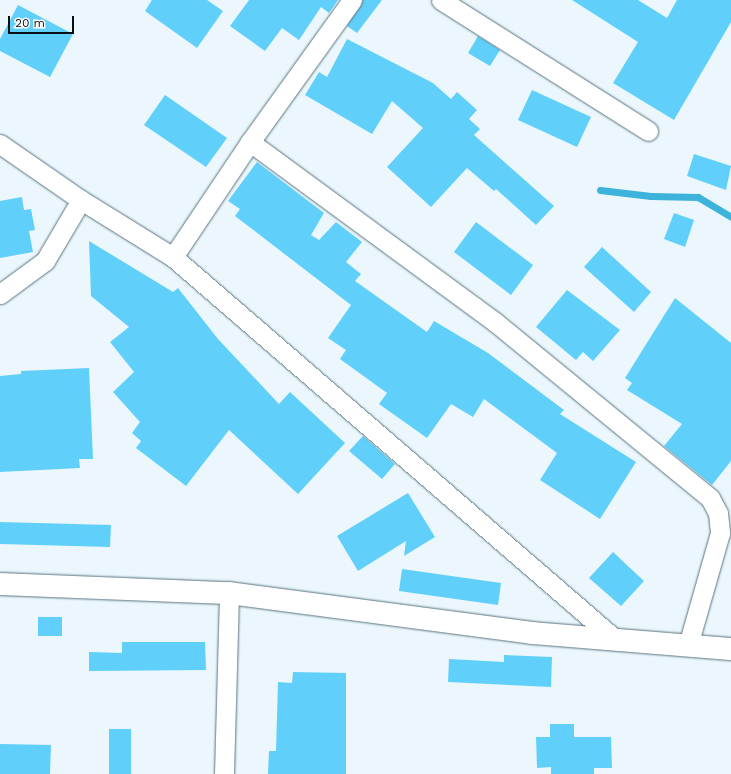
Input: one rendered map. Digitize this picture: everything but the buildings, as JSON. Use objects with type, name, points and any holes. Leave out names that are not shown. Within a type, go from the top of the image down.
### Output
[{"type":"street","points":[[173,258],[250,142],[352,0]]},
{"type":"street","points":[[441,0],[648,131]]},
{"type":"street","points":[[250,142],[495,322],[710,498],[718,513],[720,533],[688,645]]},
{"type":"street","points":[[0,144],[81,200],[173,258],[616,640]]},
{"type":"street","points":[[0,294],[44,261],[81,200]]},
{"type":"street","points":[[0,584],[229,593],[532,633],[731,649]]},
{"type":"street","points":[[224,774],[229,593]]},
{"type":"waterway","points":[[600,190],[651,196],[698,197],[731,217]]}]
